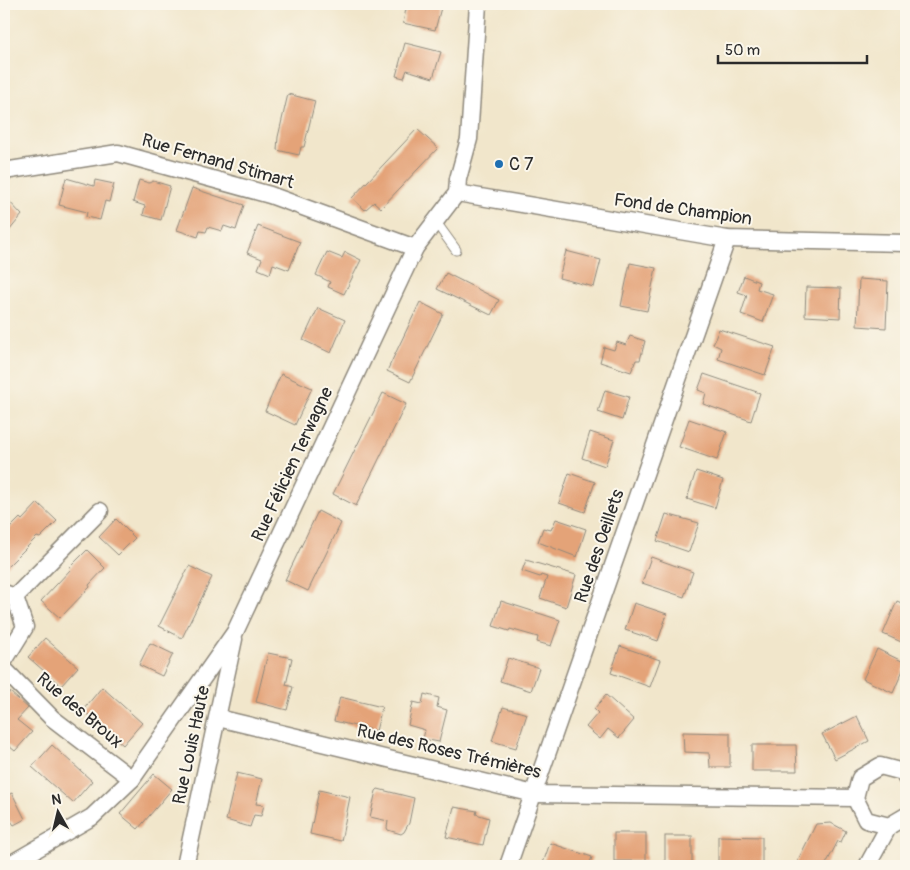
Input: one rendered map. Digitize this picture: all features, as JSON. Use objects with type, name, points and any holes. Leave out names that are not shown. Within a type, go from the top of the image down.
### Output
[{"type":"street","name":"Rue Félicien Terwagne","points":[[7,866],[92,817],[132,779],[235,632],[414,248],[457,193],[458,179],[470,138],[478,4]]},
{"type":"street","name":"Rue Fernand Stimart","points":[[4,171],[118,153],[270,195],[414,248]]},
{"type":"street","name":"Fond de Champion","points":[[457,193],[726,239],[906,243]]},
{"type":"street","name":"Rue des Oeillets","points":[[508,866],[726,239]]},
{"type":"street","points":[[4,661],[25,627],[10,595],[100,511]]},
{"type":"street","name":"Rue Louis Haute","points":[[185,866],[235,632]]},
{"type":"street","name":"Rue des Broux","points":[[4,669],[52,718],[132,779]]},
{"type":"street","name":"Rue des Roses Trémières","points":[[218,718],[534,794],[855,798]]},
{"type":"street","points":[[889,826],[866,820],[855,798],[860,778],[880,766],[905,771]]},
{"type":"street","points":[[867,866],[889,826],[906,816]]},
{"type":"lane","points":[[436,221],[456,250]]},
{"type":"building","points":[[400,4],[442,4],[435,30],[403,23],[406,9],[399,7]]},
{"type":"building","points":[[405,43],[441,52],[433,78],[407,70],[404,78],[396,76]]},
{"type":"building","points":[[288,94],[315,101],[304,147],[301,147],[299,155],[277,150],[278,137]]},
{"type":"building","points":[[417,129],[438,148],[381,208],[374,202],[365,210],[352,198]]},
{"type":"building","points":[[66,178],[94,186],[95,180],[114,184],[109,202],[105,201],[100,220],[86,217],[87,212],[59,205]]},
{"type":"building","points":[[139,180],[149,183],[153,181],[170,186],[161,220],[143,215],[145,206],[133,202]]},
{"type":"building","points":[[192,188],[244,205],[236,230],[224,226],[222,231],[208,227],[206,232],[200,231],[198,237],[177,230]]},
{"type":"building","points":[[7,199],[22,215],[9,231],[4,254],[4,202]]},
{"type":"building","points":[[258,226],[300,242],[289,270],[273,264],[270,274],[258,269],[262,259],[247,253]]},
{"type":"building","points":[[566,251],[601,260],[594,287],[559,278]]},
{"type":"building","points":[[327,252],[342,258],[345,252],[361,260],[344,294],[328,287],[330,282],[316,275]]},
{"type":"building","points":[[630,263],[656,268],[647,311],[621,306]]},
{"type":"building","points":[[446,273],[499,300],[491,315],[437,289]]},
{"type":"building","points":[[744,276],[759,282],[757,289],[773,294],[763,322],[741,314],[747,295],[738,292]]},
{"type":"building","points":[[859,279],[888,281],[886,328],[857,326]]},
{"type":"building","points":[[806,287],[841,288],[840,318],[805,316]]},
{"type":"building","points":[[420,302],[443,314],[410,382],[387,371]]},
{"type":"building","points":[[318,308],[345,320],[331,353],[303,340]]},
{"type":"building","points":[[719,329],[775,347],[765,375],[718,359],[721,348],[713,344]]},
{"type":"building","points":[[630,336],[645,341],[640,360],[636,360],[631,372],[600,362],[604,347],[614,350],[617,342],[626,345]]},
{"type":"building","points":[[281,374],[312,388],[295,425],[265,411]]},
{"type":"building","points":[[704,374],[760,393],[751,421],[703,404],[706,393],[698,390]]},
{"type":"building","points":[[605,390],[629,397],[622,420],[598,412]]},
{"type":"building","points":[[383,393],[406,404],[356,506],[333,494]]},
{"type":"building","points":[[689,419],[727,432],[717,460],[679,447]]},
{"type":"building","points":[[590,432],[614,440],[605,466],[582,458]]},
{"type":"building","points":[[696,471],[723,480],[715,508],[687,499]]},
{"type":"building","points":[[569,473],[595,482],[585,512],[559,503]]},
{"type":"building","points":[[38,503],[57,521],[40,538],[37,537],[7,567],[4,563],[4,534],[20,518],[22,520]]},
{"type":"building","points":[[318,511],[341,523],[308,591],[285,580]]},
{"type":"building","points":[[666,514],[699,523],[689,552],[657,541]]},
{"type":"building","points":[[116,519],[135,538],[118,555],[99,537]]},
{"type":"building","points":[[556,519],[586,529],[577,557],[538,542],[543,528],[551,530]]},
{"type":"building","points":[[87,550],[105,568],[89,585],[90,587],[60,618],[41,601]]},
{"type":"building","points":[[651,557],[693,572],[684,597],[642,583]]},
{"type":"building","points":[[526,560],[576,575],[566,607],[540,598],[547,577],[541,575],[540,577],[522,571]]},
{"type":"building","points":[[189,566],[212,577],[182,638],[159,626]]},
{"type":"building","points":[[501,601],[560,620],[551,646],[537,642],[538,637],[493,626]]},
{"type":"building","points":[[897,601],[906,605],[906,644],[883,634]]},
{"type":"building","points":[[634,603],[667,614],[658,641],[625,630]]},
{"type":"building","points":[[45,638],[78,667],[61,686],[28,657]]},
{"type":"building","points":[[150,643],[173,654],[162,676],[139,665]]},
{"type":"building","points":[[620,646],[660,660],[650,687],[611,673]]},
{"type":"building","points":[[877,649],[906,663],[893,693],[863,679]]},
{"type":"building","points":[[268,653],[292,658],[286,685],[293,687],[287,710],[256,702]]},
{"type":"building","points":[[508,658],[539,668],[531,691],[500,681]]},
{"type":"building","points":[[102,687],[142,723],[123,745],[83,710]]},
{"type":"building","points":[[10,692],[28,708],[17,720],[32,732],[15,751],[4,742],[4,699]]},
{"type":"building","points":[[424,694],[439,698],[437,707],[447,710],[439,742],[423,739],[425,730],[408,725],[413,702],[422,704]]},
{"type":"building","points":[[606,695],[634,720],[619,738],[608,729],[600,739],[586,727],[598,713],[594,709]]},
{"type":"building","points":[[340,697],[382,707],[376,731],[334,721]]},
{"type":"building","points":[[503,707],[527,714],[516,748],[492,741]]},
{"type":"building","points":[[857,716],[869,741],[835,759],[822,734]]},
{"type":"building","points":[[683,732],[730,733],[730,767],[710,767],[709,753],[684,752]]},
{"type":"building","points":[[52,745],[92,781],[73,803],[32,767]]},
{"type":"building","points":[[752,745],[796,745],[797,771],[752,771]]},
{"type":"building","points":[[237,773],[262,779],[256,804],[264,805],[261,816],[254,815],[250,827],[226,820]]},
{"type":"building","points":[[154,774],[172,789],[138,829],[120,814]]},
{"type":"building","points":[[378,789],[414,798],[409,823],[401,834],[388,830],[388,821],[370,817]]},
{"type":"building","points":[[319,790],[350,797],[341,841],[310,834]]},
{"type":"building","points":[[12,793],[25,819],[14,825],[11,821],[4,825],[4,797]]},
{"type":"building","points":[[454,807],[477,811],[476,814],[489,818],[483,845],[446,837]]},
{"type":"building","points":[[831,823],[846,831],[841,842],[838,841],[825,866],[795,866],[816,824]]},
{"type":"building","points":[[614,833],[646,833],[646,861],[614,861]]},
{"type":"building","points":[[665,836],[692,836],[692,865],[665,865]]},
{"type":"building","points":[[718,836],[762,837],[762,864],[718,864]]},
{"type":"building","points":[[550,843],[592,857],[589,866],[542,866]]},
{"type":"place","name":"C 7","points":[[499,164]]}]
